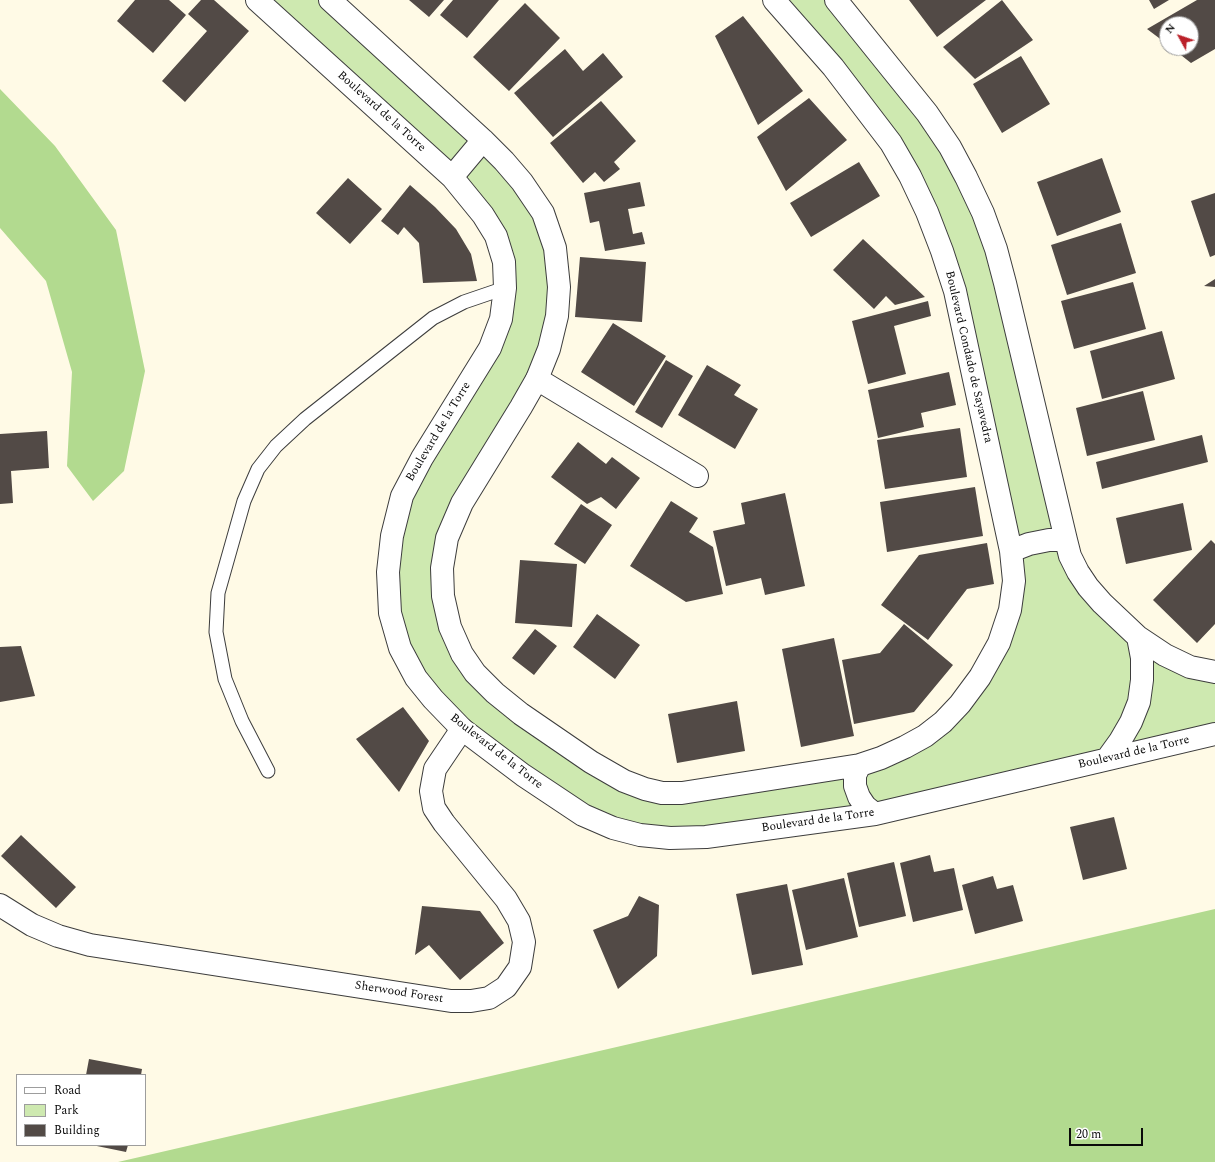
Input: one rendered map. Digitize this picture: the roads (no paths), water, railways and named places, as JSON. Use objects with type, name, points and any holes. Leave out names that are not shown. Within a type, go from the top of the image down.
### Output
[{"type":"street","name":"Boulevard de la Torre","points":[[257,0],[452,177],[483,215],[496,236],[504,262],[505,288],[500,319],[490,348],[422,458],[402,496],[392,536],[388,572],[390,612],[400,648],[416,678],[433,700],[462,729],[523,775],[583,815],[613,828],[640,835],[670,838],[706,837],[875,814],[1215,734]]},
{"type":"street","points":[[330,0],[483,140],[522,182],[542,213],[555,248],[559,287],[557,316],[549,349],[537,379],[462,503],[447,538],[442,568],[443,596],[450,627],[462,654],[475,673],[495,694],[521,714],[591,762],[624,781],[645,789],[662,793],[682,793],[860,764],[881,758],[925,736],[943,722],[960,704],[980,677],[999,643],[1010,610],[1014,581],[1011,551],[1029,544],[1049,540],[1066,540]]},
{"type":"street","name":"Boulevard Condado de Sayavedra","points":[[774,0],[833,67],[891,143],[910,176],[927,212],[955,291],[1011,551]]},
{"type":"street","points":[[836,0],[927,113],[950,147],[983,213],[996,249],[1005,283],[1070,556],[1078,572],[1088,588],[1118,620],[1138,637],[1165,655],[1190,667],[1215,672]]},
{"type":"street","points":[[452,177],[483,140]]},
{"type":"street","points":[[537,379],[697,476]]},
{"type":"street","points":[[1107,759],[1131,722],[1139,702],[1142,680],[1142,658],[1138,637]]},
{"type":"street","name":"Sherwood Forest","points":[[0,905],[32,925],[58,936],[90,945],[451,1001],[471,1001],[489,998],[506,987],[520,967],[524,942],[519,921],[506,899],[444,823],[434,808],[431,790],[435,768],[462,729]]},
{"type":"street","points":[[860,764],[855,775],[855,786],[859,797],[875,814]]},
{"type":"lane","points":[[268,771],[242,722],[225,679],[216,632],[218,593],[244,501],[258,469],[276,446],[305,419],[433,318],[464,302],[505,288]]}]
